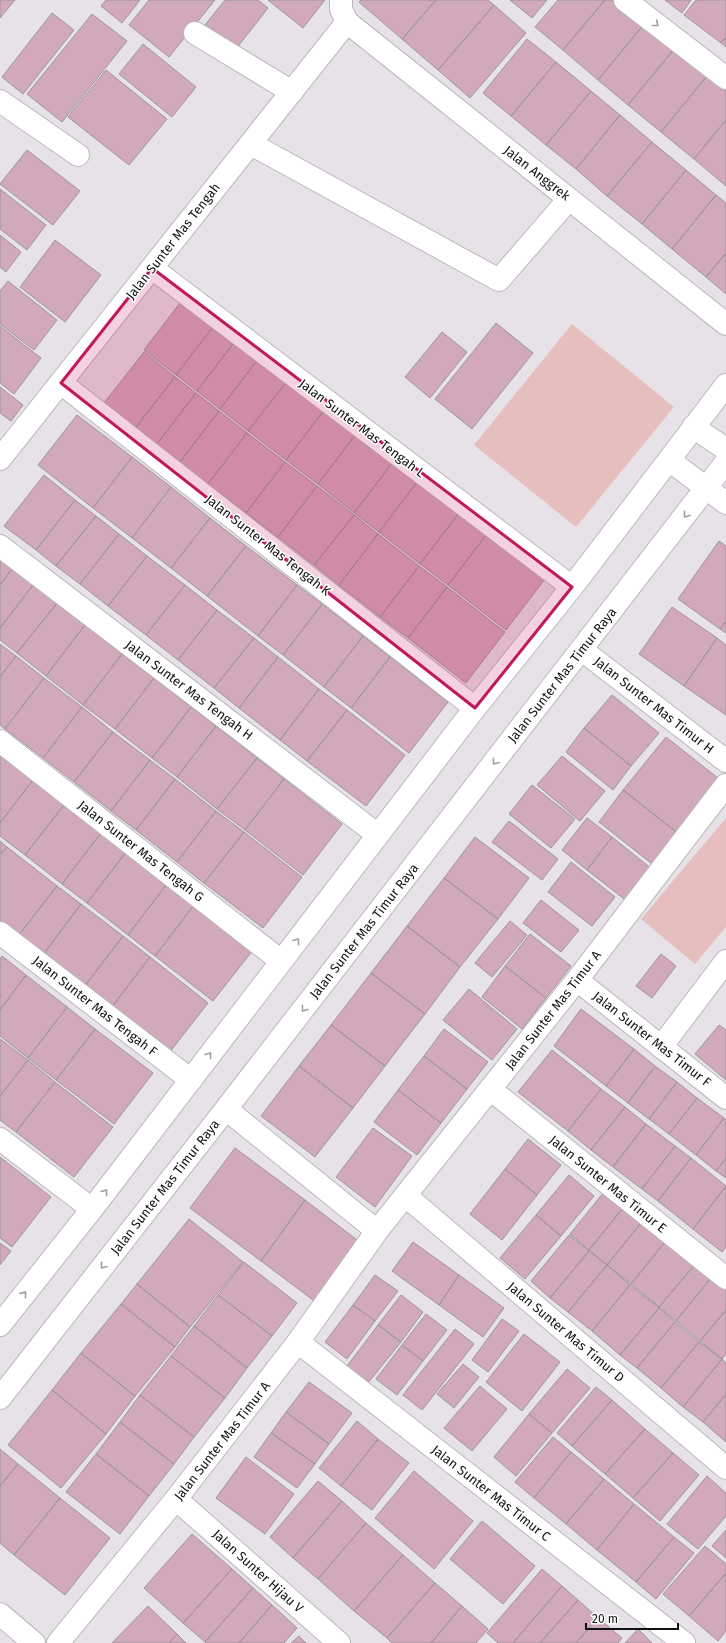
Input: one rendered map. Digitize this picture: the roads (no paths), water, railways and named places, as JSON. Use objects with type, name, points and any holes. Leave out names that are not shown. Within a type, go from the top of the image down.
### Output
[{"type":"street","points":[[341,0],[341,9],[347,22]]},
{"type":"street","points":[[625,0],[726,78]]},
{"type":"street","name":"Jalan Sunter Mas Tengah","points":[[0,460],[347,22]]},
{"type":"street","name":"Jalan Anggrek","points":[[347,22],[726,324]]},
{"type":"street","points":[[195,33],[292,92]]},
{"type":"street","points":[[3,108],[78,155]]},
{"type":"street","points":[[250,144],[499,280],[569,199]]},
{"type":"street","name":"Jalan Sunter Mas Tengah L","points":[[152,268],[572,587]]},
{"type":"street","name":"Jalan Sunter Mas Tengah K","points":[[61,383],[475,708]]},
{"type":"street","points":[[0,1325],[92,1209],[475,708],[572,587],[726,385]]},
{"type":"street","points":[[693,427],[726,449]]},
{"type":"street","points":[[669,460],[726,503]]},
{"type":"street","name":"Jalan Sunter Mas Timur Raya","points":[[0,1398],[226,1109],[726,462]]},
{"type":"street","name":"Jalan Sunter Mas Tengah H","points":[[0,546],[378,835]]},
{"type":"street","name":"Jalan Sunter Mas Timur H","points":[[582,650],[726,761]]},
{"type":"street","name":"Jalan Sunter Mas Tengah G","points":[[0,741],[282,961]]},
{"type":"street","name":"Jalan Sunter Mas Timur A","points":[[58,1643],[176,1499],[298,1342],[377,1232],[577,980],[726,785]]},
{"type":"street","name":"Jalan Sunter Mas Tengah F","points":[[0,933],[191,1080]]},
{"type":"street","points":[[662,1047],[726,961]]},
{"type":"street","name":"Jalan Sunter Mas Timur F","points":[[577,980],[726,1098]]},
{"type":"street","name":"Jalan Sunter Mas Timur E","points":[[490,1089],[726,1278]]},
{"type":"street","points":[[226,1109],[377,1232]]},
{"type":"street","points":[[0,1139],[92,1209]]},
{"type":"street","name":"Jalan Sunter Mas Timur D","points":[[406,1196],[726,1468]]},
{"type":"street","name":"Jalan Sunter Mas Timur C","points":[[298,1342],[684,1643]]},
{"type":"street","name":"Jalan Sunter Hijau V","points":[[176,1499],[339,1643]]},
{"type":"street","points":[[0,1614],[34,1643]]}]
